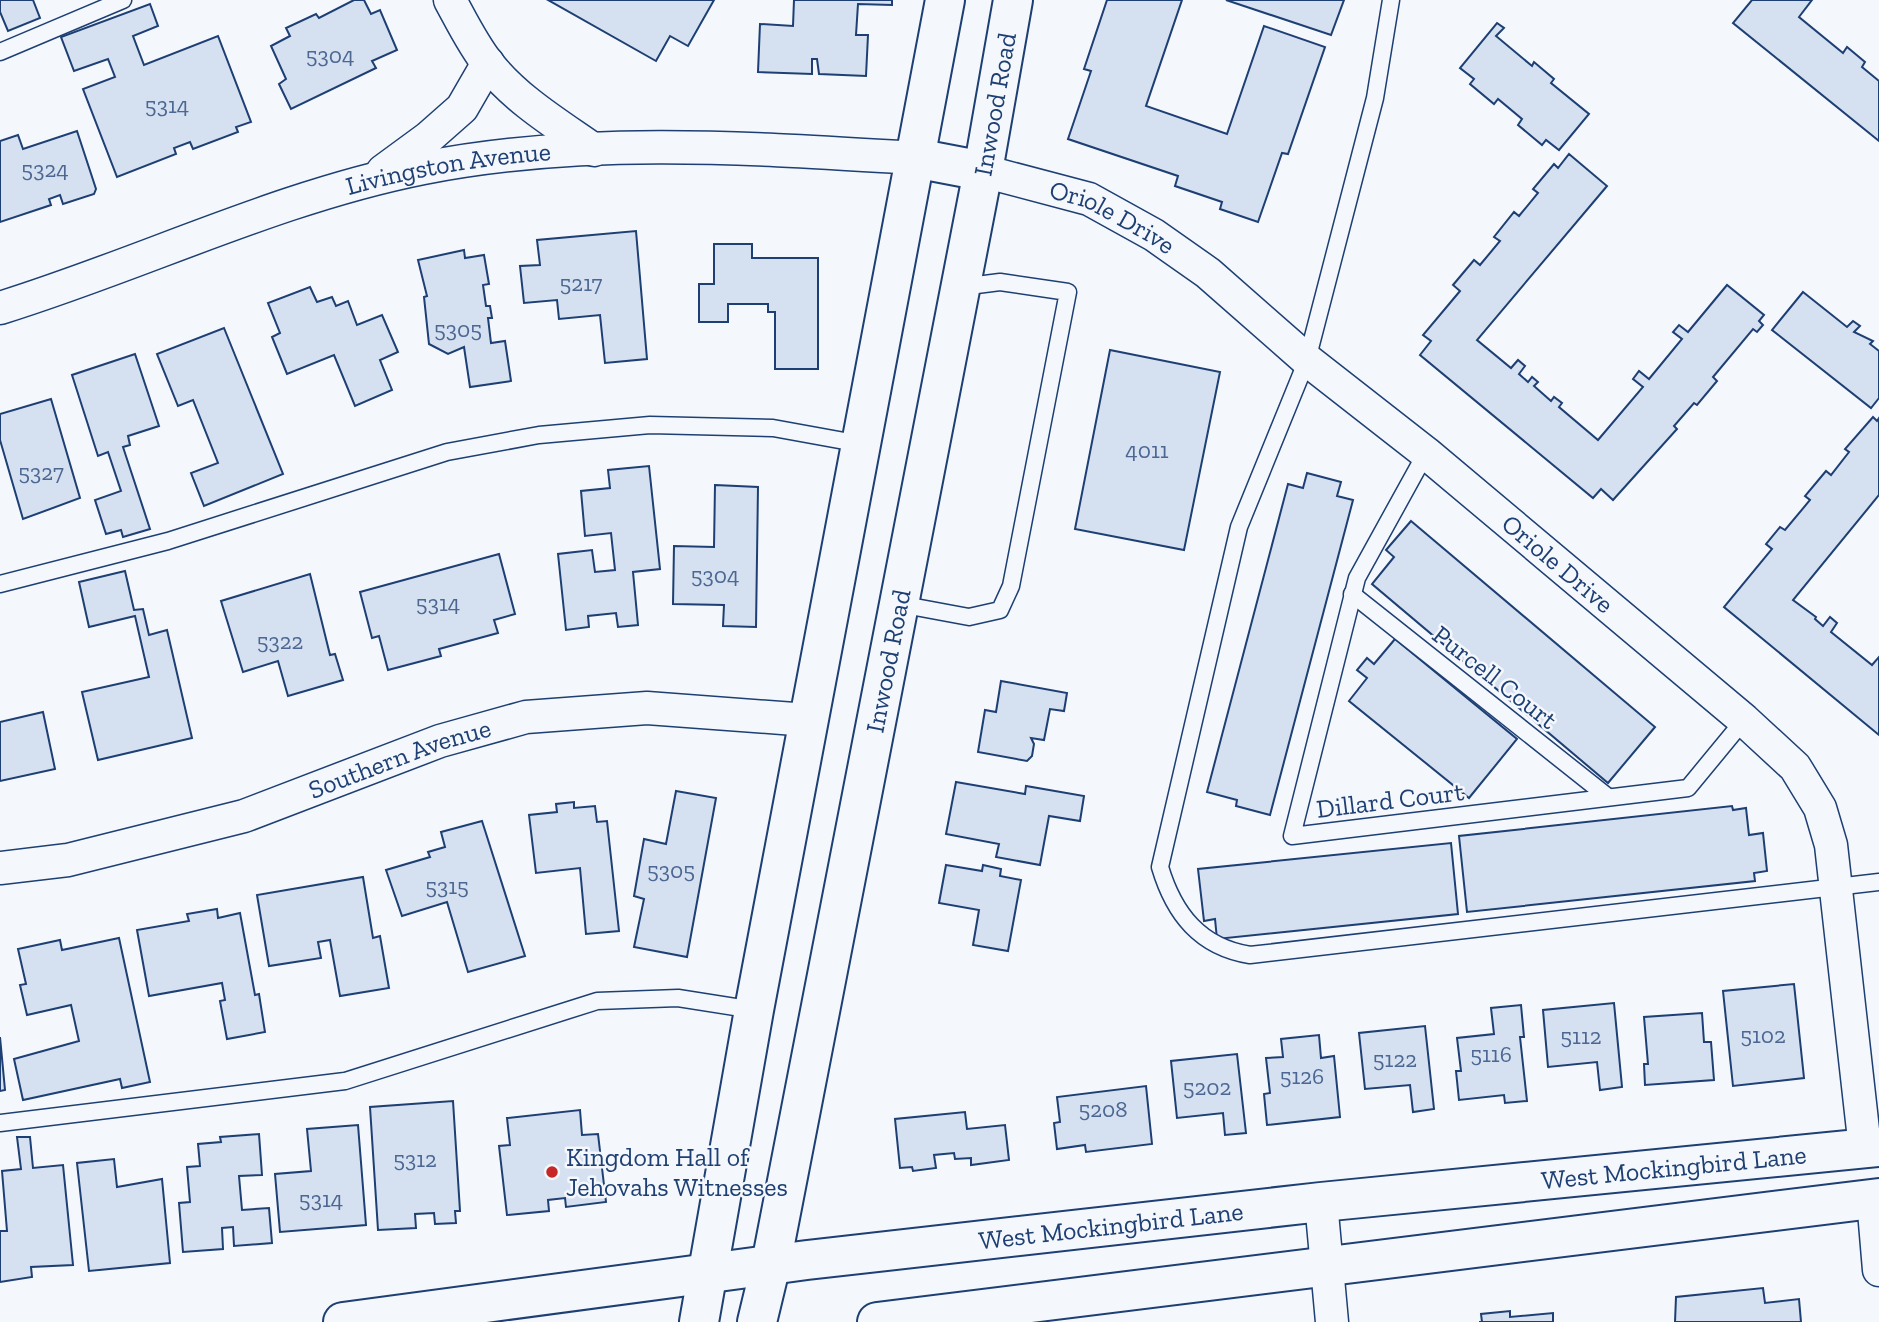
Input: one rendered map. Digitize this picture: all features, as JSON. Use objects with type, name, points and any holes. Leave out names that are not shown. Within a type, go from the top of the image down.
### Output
[{"type":"main road","points":[[699,1322],[710,1272],[754,1010],[945,0]]},
{"type":"main road","name":"Inwood Road","points":[[757,1322],[771,1264],[961,286],[1013,0]]},
{"type":"main road","points":[[915,158],[983,171]]},
{"type":"main road","points":[[1872,1147],[1876,1198]]},
{"type":"main road","name":"West Mockingbird Lane","points":[[344,1322],[771,1264],[1321,1202],[1872,1147]]},
{"type":"main road","name":"West Mockingbird Lane","points":[[877,1322],[949,1318],[1876,1198]]},
{"type":"street","points":[[450,0],[488,63],[536,109],[594,149]]},
{"type":"street","points":[[369,181],[428,138],[462,108],[488,63]]},
{"type":"street","name":"Livingston Avenue","points":[[0,308],[369,181],[423,168],[499,155],[704,146],[915,158]]},
{"type":"street","name":"Oriole Drive","points":[[983,171],[1090,199],[1153,235],[1208,273],[1307,360],[1426,453],[1744,720],[1795,767],[1820,808],[1831,845],[1872,1147]]},
{"type":"street","name":"Southern Avenue","points":[[0,868],[68,860],[244,816],[440,741],[526,717],[647,708],[808,720]]},
{"type":"street","points":[[1876,1198],[1879,1270]]},
{"type":"street","points":[[1321,1202],[1332,1322]]},
{"type":"lane","points":[[0,52],[123,0]]},
{"type":"lane","points":[[1391,0],[1375,98],[1307,360],[1239,527],[1160,867],[1170,898],[1187,922],[1224,951],[1250,954],[1879,882]]},
{"type":"lane","points":[[899,604],[969,617],[1000,610],[1011,586],[1068,292],[1000,282],[961,286]]},
{"type":"lane","points":[[0,584],[168,541],[447,452],[539,435],[663,425],[773,428],[861,443]]},
{"type":"lane","name":"Dillard Court","points":[[1426,453],[1357,578],[1292,836],[1688,788],[1744,720]]},
{"type":"lane","name":"Purcell Court","points":[[1352,594],[1608,797]]},
{"type":"lane","points":[[0,1123],[345,1081],[597,1002],[678,998],[754,1010]]},
{"type":"building","points":[[0,0],[33,0],[40,18],[8,31],[0,12]]},
{"type":"building","points":[[354,0],[364,0],[371,14],[380,10],[397,50],[372,61],[376,68],[291,109],[279,84],[286,79],[271,46],[290,36],[286,28],[316,14],[319,18]]},
{"type":"building","points":[[548,0],[714,0],[688,46],[670,36],[656,61]]},
{"type":"building","points":[[794,0],[892,0],[892,5],[858,4],[856,35],[868,35],[866,76],[819,74],[817,59],[812,59],[812,74],[758,72],[760,24],[793,26]]},
{"type":"building","points":[[1107,0],[1182,0],[1146,106],[1227,134],[1264,26],[1325,47],[1288,154],[1282,153],[1258,222],[1220,209],[1222,202],[1175,186],[1178,176],[1068,139],[1091,71],[1084,69]]},
{"type":"building","points":[[1226,0],[1344,0],[1331,35]]},
{"type":"building","points":[[1752,0],[1812,0],[1799,17],[1843,53],[1847,47],[1865,62],[1862,67],[1879,81],[1879,141],[1733,23]]},
{"type":"building","points":[[150,4],[158,26],[133,36],[144,65],[218,36],[251,122],[236,127],[238,132],[193,149],[190,142],[174,148],[176,154],[117,177],[83,89],[115,77],[108,59],[74,71],[61,37]]},
{"type":"building","points":[[1497,23],[1504,28],[1496,36],[1532,66],[1534,62],[1554,79],[1551,83],[1589,114],[1559,150],[1546,140],[1542,145],[1518,125],[1522,119],[1498,99],[1494,104],[1470,84],[1474,79],[1460,68]]},
{"type":"building","points":[[77,131],[96,189],[94,194],[63,204],[60,195],[49,199],[51,205],[0,222],[0,141],[18,135],[23,149]]},
{"type":"building","points":[[1569,154],[1607,186],[1477,340],[1511,368],[1518,360],[1525,366],[1519,374],[1528,382],[1532,377],[1538,382],[1534,386],[1551,401],[1554,397],[1562,403],[1559,407],[1598,440],[1643,387],[1633,379],[1639,371],[1649,379],[1682,339],[1673,332],[1679,325],[1688,332],[1727,285],[1764,315],[1759,321],[1763,325],[1757,332],[1753,329],[1713,377],[1717,381],[1697,405],[1694,403],[1674,426],[1677,429],[1613,500],[1601,489],[1593,498],[1420,355],[1431,341],[1423,335],[1460,291],[1453,285],[1474,260],[1480,265],[1500,241],[1494,237],[1514,212],[1519,216],[1538,193],[1533,189],[1554,164],[1558,168]]},
{"type":"building","points":[[636,231],[647,359],[605,363],[600,315],[559,319],[557,300],[524,303],[520,266],[540,265],[537,240]]},
{"type":"building","points":[[714,244],[752,244],[752,258],[818,258],[818,369],[775,369],[775,312],[768,312],[768,304],[728,304],[728,322],[699,322],[699,284],[714,284]]},
{"type":"building","points":[[464,250],[465,258],[484,255],[489,284],[483,285],[486,306],[490,306],[492,318],[488,318],[491,343],[505,341],[511,381],[470,387],[464,347],[448,354],[429,344],[424,297],[427,296],[418,260]]},
{"type":"building","points":[[310,287],[317,302],[332,297],[336,306],[348,301],[357,325],[382,315],[398,352],[380,360],[392,390],[355,406],[334,355],[287,374],[272,337],[280,333],[268,303]]},
{"type":"building","points":[[1803,292],[1847,327],[1853,321],[1860,326],[1854,332],[1873,341],[1870,344],[1879,351],[1879,398],[1871,408],[1772,330]]},
{"type":"building","points":[[224,328],[283,474],[204,506],[191,473],[218,463],[193,400],[178,406],[157,354]]},
{"type":"building","points":[[1110,350],[1220,372],[1184,550],[1075,529]]},
{"type":"building","points":[[135,354],[159,426],[128,436],[130,445],[123,447],[150,529],[123,537],[121,530],[106,534],[95,500],[121,491],[108,452],[98,456],[72,375]]},
{"type":"building","points":[[51,399],[80,498],[23,519],[0,440],[0,414]]},
{"type":"building","points":[[1873,417],[1877,421],[1879,418],[1879,495],[1793,600],[1816,617],[1823,626],[1830,617],[1837,623],[1831,632],[1872,665],[1879,657],[1879,735],[1724,607],[1772,549],[1766,544],[1780,527],[1785,530],[1810,500],[1805,496],[1826,471],[1831,475],[1849,452],[1845,449]]},
{"type":"building","points":[[649,466],[660,569],[633,572],[638,625],[618,627],[616,613],[588,616],[589,627],[566,630],[558,554],[592,550],[595,572],[615,570],[611,533],[585,536],[581,491],[610,488],[608,470]]},
{"type":"building","points":[[1307,473],[1341,482],[1337,496],[1353,500],[1270,815],[1236,806],[1237,800],[1207,792],[1288,484],[1303,488]]},
{"type":"building","points":[[715,485],[758,487],[756,627],[723,626],[724,605],[673,604],[674,546],[714,547]]},
{"type":"building","points":[[1411,521],[1655,727],[1608,783],[1372,584],[1394,557],[1386,550]]},
{"type":"building","points":[[499,554],[515,614],[494,620],[498,633],[439,649],[441,656],[388,670],[379,636],[372,638],[360,592]]},
{"type":"building","points":[[125,571],[134,610],[143,609],[149,635],[167,630],[192,738],[98,760],[82,692],[149,677],[135,616],[89,627],[79,582]]},
{"type":"building","points":[[310,574],[330,655],[335,654],[343,680],[288,696],[278,661],[243,672],[221,601]]},
{"type":"building","points":[[1395,639],[1517,739],[1469,798],[1349,701],[1367,678],[1357,670],[1367,658],[1374,664]]},
{"type":"building","points":[[1001,681],[1067,693],[1064,711],[1050,709],[1044,740],[1031,738],[1034,744],[1032,756],[1027,761],[978,752],[985,710],[996,712]]},
{"type":"building","points":[[43,712],[55,769],[0,781],[0,722]]},
{"type":"building","points":[[956,782],[1025,794],[1026,786],[1084,796],[1080,821],[1049,816],[1040,865],[996,857],[999,844],[946,834]]},
{"type":"building","points":[[676,791],[716,798],[687,957],[634,947],[644,899],[634,896],[644,839],[666,844]]},
{"type":"building","points":[[574,802],[574,808],[595,806],[597,822],[607,821],[619,931],[586,934],[580,868],[536,873],[529,815],[557,812],[556,804]]},
{"type":"building","points":[[1732,806],[1733,810],[1746,808],[1749,835],[1763,833],[1767,871],[1754,873],[1755,881],[1467,912],[1459,836]]},
{"type":"building","points":[[482,821],[525,956],[468,972],[447,902],[402,916],[386,870],[430,857],[428,852],[445,847],[441,832]]},
{"type":"building","points":[[1451,843],[1458,914],[1217,939],[1215,919],[1204,921],[1198,869]]},
{"type":"building","points":[[946,865],[982,871],[983,865],[1001,869],[1000,876],[1021,880],[1008,951],[973,945],[979,910],[939,903]]},
{"type":"building","points":[[363,877],[373,938],[380,936],[389,988],[340,996],[330,940],[318,942],[321,958],[269,966],[257,895]]},
{"type":"building","points":[[217,909],[218,918],[240,913],[255,995],[259,994],[265,1032],[227,1039],[220,1001],[225,1000],[222,983],[149,996],[137,930],[189,921],[187,914]]},
{"type":"building","points":[[119,938],[150,1082],[122,1088],[120,1079],[23,1100],[14,1059],[79,1041],[71,1005],[27,1015],[20,985],[26,984],[18,949],[60,940],[62,950]]},
{"type":"building","points":[[1794,984],[1804,1078],[1733,1086],[1723,991]]},
{"type":"building","points":[[1614,1003],[1622,1087],[1600,1090],[1597,1062],[1548,1067],[1543,1010]]},
{"type":"building","points":[[1521,1005],[1524,1037],[1520,1037],[1527,1101],[1505,1103],[1504,1095],[1459,1100],[1456,1071],[1461,1071],[1457,1038],[1494,1034],[1491,1008]]},
{"type":"building","points":[[1702,1013],[1704,1042],[1711,1042],[1714,1080],[1645,1085],[1644,1064],[1648,1064],[1644,1017]]},
{"type":"building","points":[[1425,1026],[1434,1109],[1413,1112],[1410,1085],[1365,1089],[1359,1033]]},
{"type":"building","points":[[1319,1035],[1321,1058],[1334,1056],[1340,1117],[1267,1125],[1264,1094],[1270,1093],[1266,1058],[1283,1057],[1281,1039]]},
{"type":"building","points":[[0,1037],[5,1090],[0,1091]]},
{"type":"building","points":[[1237,1054],[1246,1133],[1225,1135],[1223,1113],[1177,1118],[1171,1061]]},
{"type":"building","points":[[1146,1086],[1152,1144],[1086,1152],[1085,1145],[1057,1149],[1054,1123],[1060,1122],[1057,1097]]},
{"type":"building","points":[[453,1101],[460,1211],[455,1211],[456,1223],[435,1224],[434,1213],[415,1214],[416,1228],[378,1230],[370,1107]]},
{"type":"building","name":"Kingdom Hall of Jehovahs Witnesses","points":[[580,1110],[582,1135],[598,1134],[606,1202],[566,1207],[565,1198],[548,1200],[549,1211],[507,1215],[499,1146],[510,1145],[507,1118]]},
{"type":"building","points":[[965,1112],[967,1129],[1005,1125],[1009,1160],[971,1165],[971,1158],[955,1159],[954,1153],[934,1155],[936,1168],[913,1171],[912,1167],[900,1168],[895,1119]]},
{"type":"building","points":[[358,1125],[366,1225],[280,1232],[275,1174],[311,1171],[307,1129]]},
{"type":"building","points":[[259,1134],[262,1175],[239,1176],[242,1210],[269,1208],[272,1243],[234,1246],[233,1227],[222,1228],[223,1249],[183,1252],[179,1203],[190,1202],[187,1167],[200,1166],[198,1144],[221,1142],[220,1137]]},
{"type":"building","points":[[17,1137],[30,1137],[33,1168],[63,1165],[73,1265],[31,1267],[32,1277],[0,1282],[0,1231],[7,1231],[2,1171],[21,1169]]},
{"type":"building","points":[[114,1159],[117,1187],[162,1179],[170,1263],[89,1271],[77,1163]]},
{"type":"building","points":[[1763,1288],[1765,1303],[1799,1299],[1801,1322],[1675,1322],[1676,1297]]},
{"type":"building","points":[[1510,1311],[1510,1317],[1553,1313],[1553,1322],[1482,1322],[1481,1314]]},
{"type":"place","name":"Kingdom Hall of Jehovahs Witnesses","points":[[552,1172]]}]
